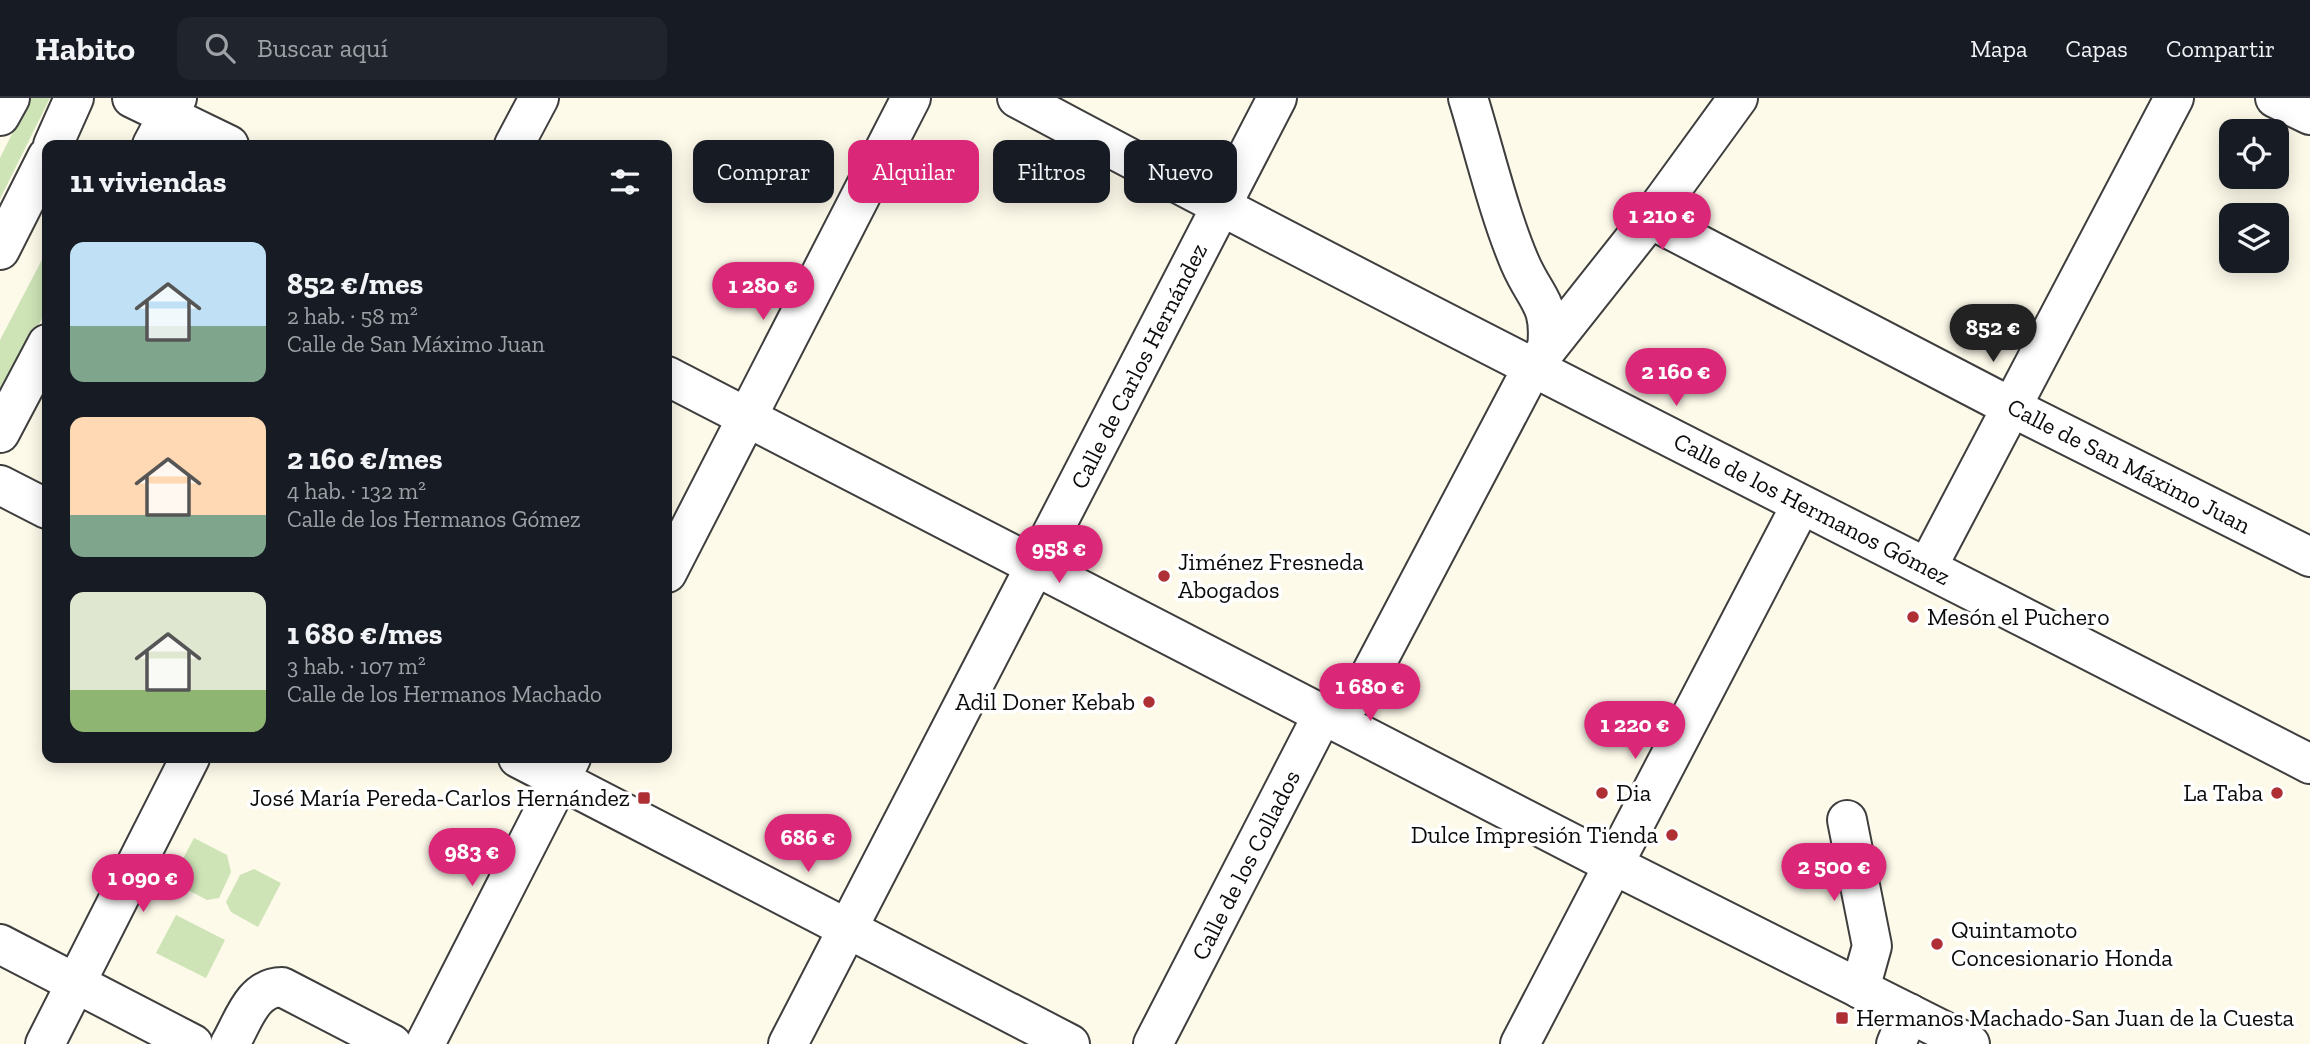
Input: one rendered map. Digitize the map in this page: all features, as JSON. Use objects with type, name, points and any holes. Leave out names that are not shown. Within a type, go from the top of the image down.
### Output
[{"type":"street","points":[[0,116],[10,98]]},
{"type":"street","points":[[55,140],[75,98]]},
{"type":"street","points":[[132,98],[166,119],[217,140]]},
{"type":"street","points":[[517,140],[539,98]]},
{"type":"street","points":[[672,563],[911,98]]},
{"type":"street","name":"Calle de los Hermanos Gómez","points":[[1017,98],[1221,207],[1540,358],[1801,505],[1928,566],[2310,764]]},
{"type":"street","name":"Calle de Carlos Hernández","points":[[788,1044],[1277,98]]},
{"type":"street","points":[[1468,98],[1520,263],[1546,307],[1550,326],[1540,358]]},
{"type":"street","points":[[1928,566],[2174,98]]},
{"type":"street","points":[[2276,98],[2310,115]]},
{"type":"street","points":[[1323,714],[1350,702],[1368,679],[1540,358],[1650,219],[1736,99]]},
{"type":"street","points":[[0,250],[42,166]]},
{"type":"street","name":"Calle de San Máximo Juan","points":[[1650,219],[2011,407],[2310,557]]},
{"type":"street","points":[[0,433],[42,353]]},
{"type":"street","points":[[672,379],[1860,989],[1916,1031],[1970,1044]]},
{"type":"street","points":[[0,485],[42,506]]},
{"type":"street","points":[[1520,1044],[1801,505]]},
{"type":"street","name":"Calle de los Collados","points":[[1153,1044],[1323,714]]},
{"type":"street","points":[[45,1044],[188,763]]},
{"type":"street","points":[[540,763],[566,769],[849,929],[1070,1044]]},
{"type":"street","points":[[425,1044],[566,769]]},
{"type":"street","points":[[1847,820],[1872,946],[1860,989]]},
{"type":"street","points":[[0,944],[76,986],[193,1044]]},
{"type":"street","points":[[230,1044],[257,996],[265,990],[282,987],[392,1044]]},
{"type":"green space","points":[[30,98],[50,98],[0,199],[0,158]]},
{"type":"green space","points":[[42,260],[42,318],[0,398],[0,340]]},
{"type":"green space","points":[[194,838],[227,855],[231,872],[219,898],[207,900],[171,881]]},
{"type":"green space","points":[[254,869],[281,883],[258,927],[231,912],[226,902],[240,875]]},
{"type":"green space","points":[[176,915],[225,940],[206,978],[156,953]]},
{"type":"place","name":"Jiménez Fresneda Abogados","points":[[1164,576]]},
{"type":"place","name":"Mesón el Puchero","points":[[1913,617]]},
{"type":"place","name":"Adil Doner Kebab","points":[[1149,702]]},
{"type":"place","name":"Dia","points":[[1602,793]]},
{"type":"place","name":"La Taba","points":[[2277,793]]},
{"type":"place","name":"José María Pereda-Carlos Hernández","points":[[644,798]]},
{"type":"place","name":"Dulce Impresión Tienda","points":[[1672,835]]},
{"type":"place","name":"Quintamoto Concesionario Honda","points":[[1937,944]]},
{"type":"place","name":"Hermanos Machado-San Juan de la Cuesta","points":[[1842,1018]]}]
